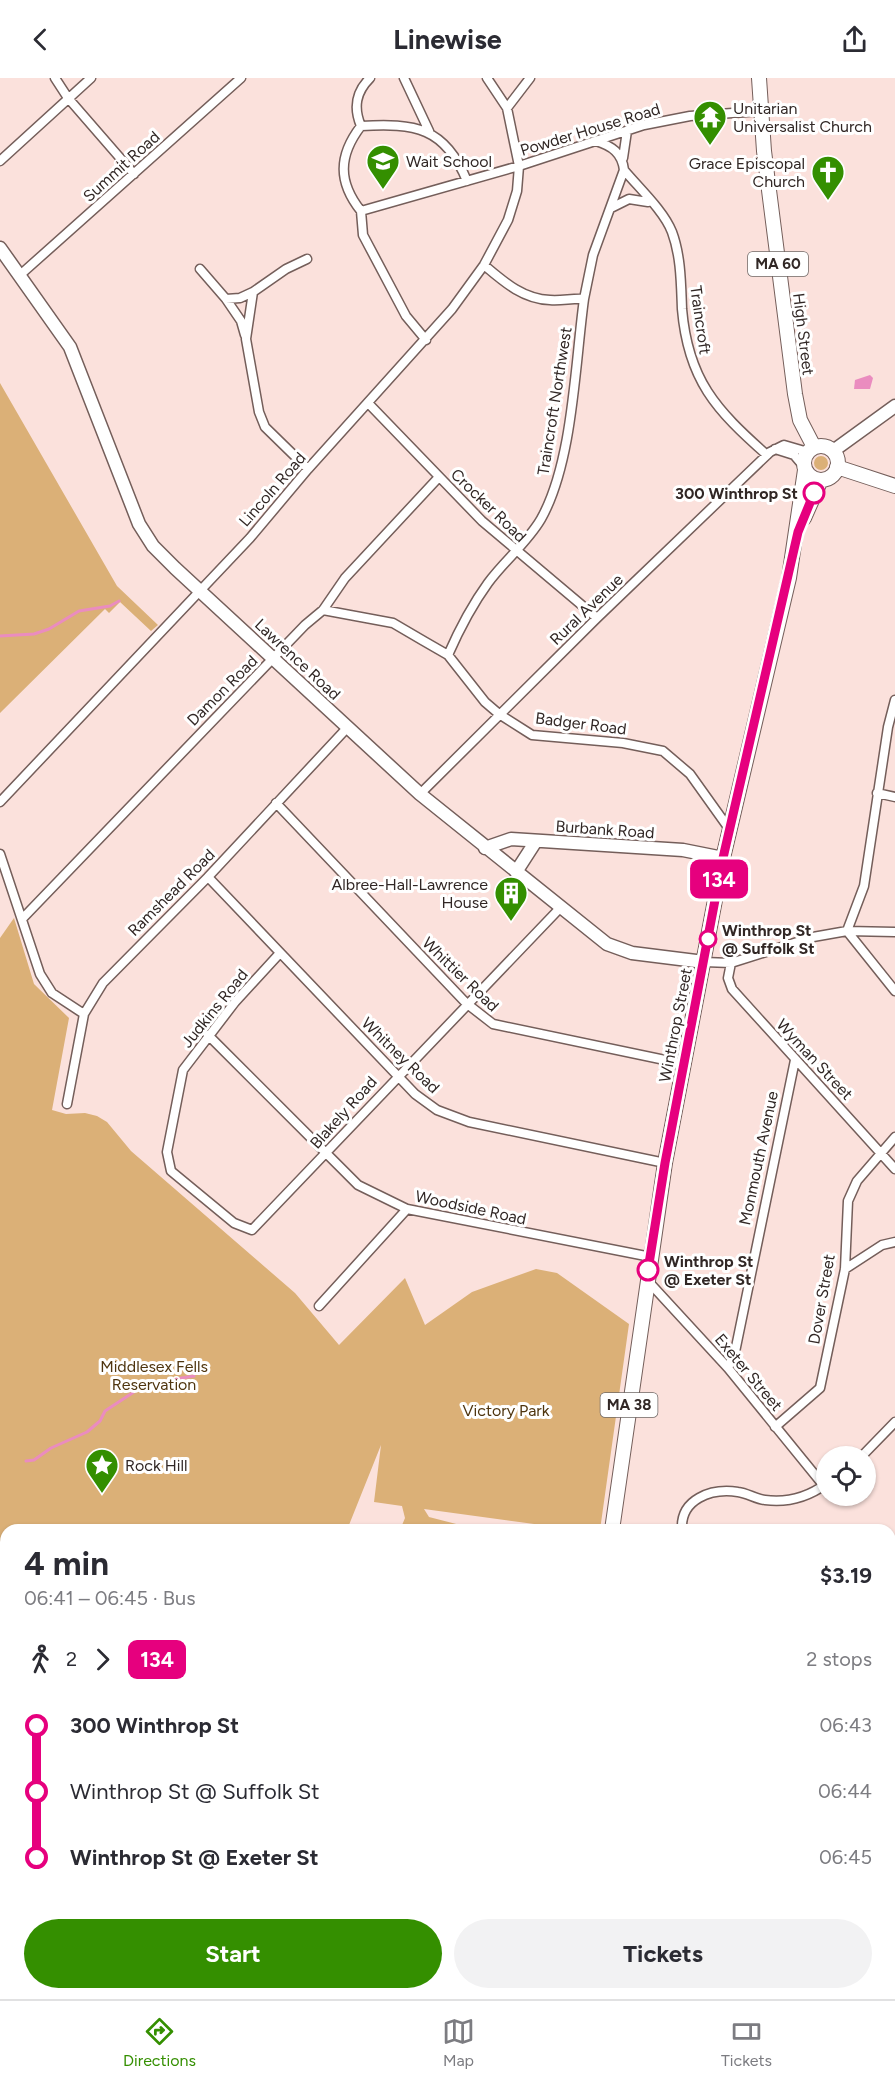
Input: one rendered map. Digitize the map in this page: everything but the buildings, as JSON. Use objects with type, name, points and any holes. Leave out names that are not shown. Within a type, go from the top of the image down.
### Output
[{"type":"main road","name":"High Street","points":[[759,78],[795,394],[800,420],[811,449]]},
{"type":"main road","points":[[820,482],[812,479],[805,469],[811,449],[823,446],[833,452],[838,460],[837,467],[895,486]]},
{"type":"main road","name":"MA 38","points":[[820,482],[831,476],[837,467]]},
{"type":"main road","name":"Winthrop Street","points":[[613,1524],[665,1163],[723,858],[798,532],[805,469]]},
{"type":"main road","name":"Winthrop Street","points":[[798,532],[820,482]]},
{"type":"street","points":[[55,78],[68,98],[134,174]]},
{"type":"street","points":[[0,161],[91,78]]},
{"type":"street","name":"Summit Road","points":[[20,275],[241,78]]},
{"type":"street","points":[[370,78],[359,92],[357,101],[361,126],[350,145],[343,178],[351,196],[362,211],[363,235],[406,316],[426,340]]},
{"type":"street","points":[[404,78],[429,131],[447,146],[459,163],[466,181]]},
{"type":"street","points":[[487,78],[507,108],[530,78]]},
{"type":"street","name":"Lincoln Road","points":[[0,802],[250,538],[308,469],[369,404],[452,309],[483,265],[508,220],[517,191],[519,166],[507,108]]},
{"type":"street","name":"Powder House Road","points":[[362,211],[677,118],[761,111]]},
{"type":"street","points":[[361,126],[397,124],[429,131]]},
{"type":"street","name":"Traincroft","points":[[584,299],[593,255],[624,170],[622,158],[627,131]]},
{"type":"street","points":[[596,141],[612,147],[622,158]]},
{"type":"street","name":"Traincroft","points":[[624,170],[666,219],[675,242],[685,336],[697,376],[721,412],[767,455]]},
{"type":"street","points":[[611,208],[628,198],[638,198],[651,204]]},
{"type":"street","name":"Lawrence Road","points":[[0,248],[70,347],[139,524],[153,546],[420,794],[607,944],[620,950],[704,962]]},
{"type":"street","points":[[226,299],[240,298],[253,292],[286,269],[307,259]]},
{"type":"street","points":[[483,265],[506,284],[533,297],[548,300],[584,299]]},
{"type":"street","points":[[200,268],[241,321],[259,412],[265,427],[308,469]]},
{"type":"street","points":[[246,339],[253,292]]},
{"type":"street","name":"Traincroft Northwest","points":[[448,655],[462,623],[488,582],[540,519],[556,486],[566,440],[584,299]]},
{"type":"street","name":"Crocker Road","points":[[369,404],[515,552],[597,618]]},
{"type":"street","points":[[833,452],[895,406]]},
{"type":"street","points":[[775,449],[787,446],[811,449]]},
{"type":"street","points":[[775,449],[794,455],[805,469]]},
{"type":"street","name":"Rural Avenue","points":[[420,794],[597,618],[775,449]]},
{"type":"street","name":"Damon Road","points":[[22,919],[323,610],[345,578],[439,477]]},
{"type":"street","name":"Badger Road","points":[[323,610],[393,623],[448,655],[485,702],[532,735],[623,743],[663,751],[690,774],[730,830]]},
{"type":"street","points":[[847,931],[864,886],[888,727],[895,700]]},
{"type":"street","name":"Ramshead Road","points":[[66,1104],[84,1014],[103,983],[208,878],[348,728]]},
{"type":"street","points":[[877,794],[895,797]]},
{"type":"street","name":"Whittier Road","points":[[276,803],[466,1003],[493,1024],[684,1064]]},
{"type":"street","name":"Burbank Road","points":[[485,848],[511,839],[683,850],[723,858]]},
{"type":"street","points":[[516,872],[536,841]]},
{"type":"street","points":[[0,854],[40,974],[52,993],[84,1014]]},
{"type":"street","name":"Whitney Road","points":[[208,878],[415,1094],[437,1110],[469,1122],[665,1163]]},
{"type":"street","name":"Blakely Road","points":[[246,1227],[252,1230],[325,1155],[397,1075],[561,907]]},
{"type":"street","points":[[847,931],[895,991]]},
{"type":"street","points":[[704,962],[731,963],[813,937],[847,931],[895,932]]},
{"type":"street","name":"Judkins Road","points":[[246,1227],[234,1223],[171,1171],[166,1152],[183,1070],[208,1035],[280,953]]},
{"type":"street","name":"Wyman Street","points":[[731,963],[728,978],[732,989],[895,1169]]},
{"type":"street","name":"Woodside Road","points":[[208,1035],[325,1155],[358,1185],[407,1209],[651,1257]]},
{"type":"street","name":"Monmouth Avenue","points":[[728,1368],[735,1352],[795,1060]]},
{"type":"street","name":"Dover Street","points":[[775,1427],[819,1388],[845,1269],[848,1201],[857,1181],[895,1137]]},
{"type":"street","points":[[318,1306],[407,1209]]},
{"type":"street","points":[[845,1269],[882,1245],[895,1242]]},
{"type":"street","name":"Exeter Street","points":[[647,1280],[728,1368],[816,1475]]},
{"type":"street","points":[[872,1446],[895,1422]]},
{"type":"street","points":[[682,1524],[688,1505],[715,1491],[739,1492],[765,1500],[805,1497],[816,1490]]},
{"type":"green space","points":[[0,383],[117,586],[158,625],[151,631],[120,602],[109,613],[105,609],[0,713]]},
{"type":"green space","points":[[821,456],[826,458],[828,463],[826,468],[821,470],[816,468],[814,463],[816,458]]},
{"type":"green space","name":"Middlesex Fells Reservation","points":[[14,918],[34,984],[69,1018],[52,1110],[66,1114],[85,1113],[107,1122],[131,1151],[295,1293],[339,1345],[405,1278],[425,1325],[472,1292],[536,1269],[557,1273],[629,1324],[601,1524],[534,1524],[424,1509],[429,1517],[456,1524],[402,1524],[405,1518],[402,1506],[374,1502],[381,1445],[349,1524],[0,1524],[0,938]]},
{"type":"shaded area","points":[[870,375],[873,378],[870,389],[854,389],[855,380]]},
{"type":"waterway","points":[[0,636],[34,634],[49,629],[79,611],[110,606],[119,601]]},
{"type":"waterway","points":[[26,1461],[34,1460],[51,1448],[87,1432],[100,1421],[105,1411],[146,1384],[194,1376]]},
{"type":"bus line","name":"134","points":[[648,1270],[665,1163],[723,858],[798,532],[814,493]]},
{"type":"place","name":"Unitarian Universalist Church","points":[[710,146]]},
{"type":"place","name":"Wait School","points":[[383,190]]},
{"type":"place","name":"Grace Episcopal Church","points":[[828,201]]},
{"type":"place","name":"300 Winthrop St","points":[[814,493]]},
{"type":"place","name":"Albree-Hall-Lawrence House","points":[[511,922]]},
{"type":"place","name":"Winthrop St @ Suffolk St","points":[[708,939]]},
{"type":"place","name":"Winthrop St @ Exeter St","points":[[648,1270]]},
{"type":"place","name":"Rock Hill","points":[[102,1494]]},
{"type":"park label","name":"Victory Park","points":[[506,1410]]}]
